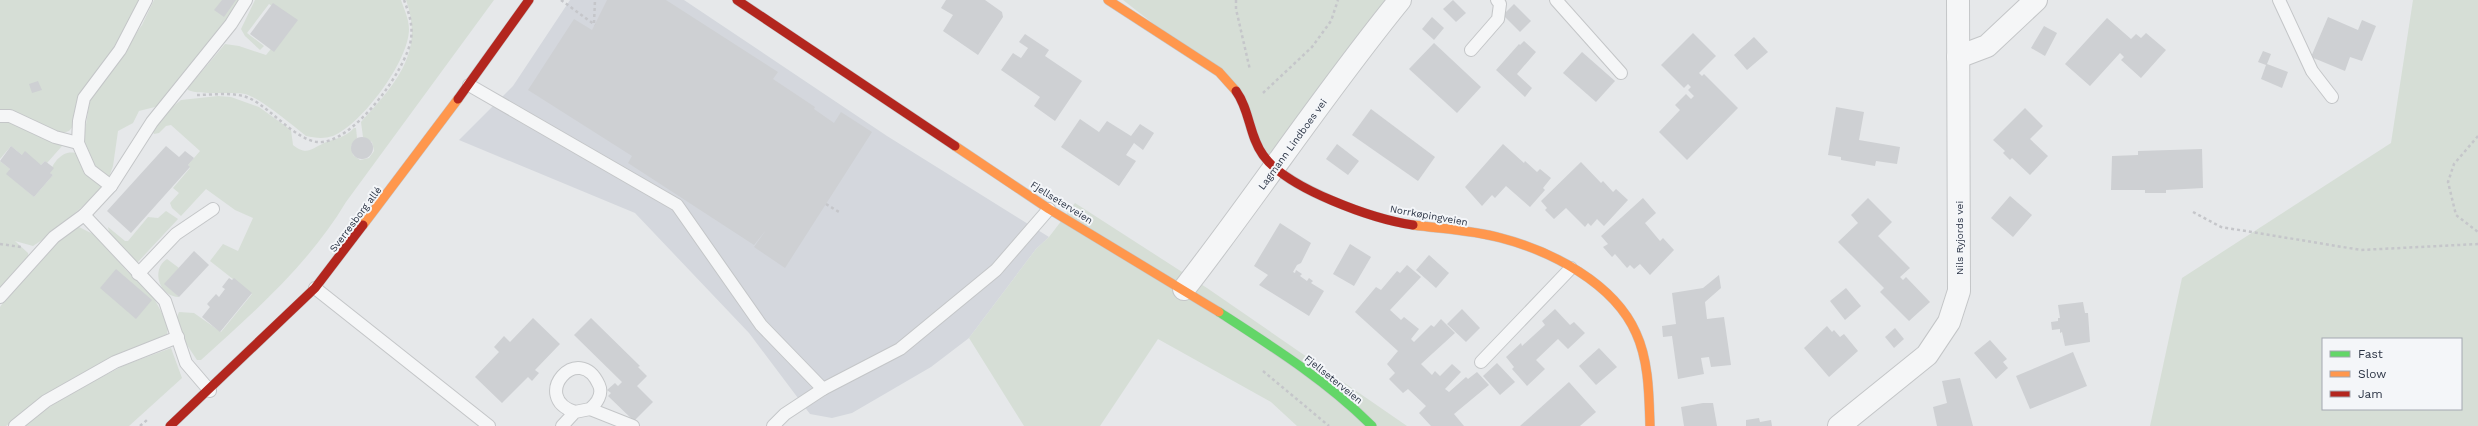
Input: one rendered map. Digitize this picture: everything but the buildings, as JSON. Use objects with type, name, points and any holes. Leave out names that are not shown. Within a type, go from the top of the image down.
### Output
[{"type":"street","name":"Sverresborg allé","points":[[170,426],[210,391],[315,288],[469,85],[529,0]]},
{"type":"street","name":"Fjellseterveien","points":[[737,0],[1049,209],[1184,289],[1298,364],[1346,401],[1372,426]]},
{"type":"street","name":"Norrkøpingveien","points":[[1108,0],[1219,72],[1232,85],[1246,108],[1254,137],[1263,156],[1275,168],[1304,186],[1354,209],[1397,222],[1501,238],[1541,252],[1571,268],[1599,287],[1618,305],[1636,333],[1644,360],[1650,426]]},
{"type":"street","name":"Lagmann Lindboes vei","points":[[1184,289],[1275,168],[1368,40],[1400,0]]},
{"type":"street","name":"Nils Ryjords vei","points":[[1839,426],[1927,355],[1949,322],[1960,291],[1958,0]]},
{"type":"street","points":[[1958,57],[1987,46],[2036,0]]},
{"type":"lane","points":[[111,186],[90,170],[78,143],[79,121],[84,98],[120,50],[146,0]]},
{"type":"lane","points":[[0,297],[49,242],[84,216],[111,186],[152,122],[231,24],[246,0]]},
{"type":"lane","points":[[1472,50],[1498,19],[1500,4],[1497,0]]},
{"type":"lane","points":[[1556,0],[1621,73]]},
{"type":"lane","points":[[2279,0],[2312,71],[2332,97]]},
{"type":"lane","points":[[469,85],[676,205],[761,324],[822,389]]},
{"type":"lane","points":[[0,116],[10,116],[55,137],[78,143]]},
{"type":"lane","points":[[138,274],[176,234],[213,209]]},
{"type":"lane","points":[[773,426],[785,414],[822,389],[900,349],[996,270],[1049,209]]},
{"type":"lane","points":[[84,216],[164,301],[178,337],[186,364],[210,391]]},
{"type":"lane","points":[[1481,362],[1571,268]]},
{"type":"lane","points":[[315,288],[489,426]]},
{"type":"lane","points":[[15,426],[46,401],[115,362],[178,337]]},
{"type":"lane","points":[[575,412],[563,405],[556,393],[556,385],[562,374],[576,368],[587,369],[595,376],[600,388],[599,397],[590,409]]},
{"type":"lane","points":[[562,426],[575,412],[590,409],[632,426]]},
{"type":"path","points":[[176,92],[194,95],[239,95],[251,99],[305,137],[318,142],[335,139],[357,123],[399,69],[411,39],[410,15],[404,0]]},
{"type":"path","points":[[561,0],[595,24],[595,0]]},
{"type":"path","points":[[1236,0],[1236,9],[1242,40],[1253,76]]},
{"type":"path","points":[[1258,89],[1261,95],[1312,47],[1330,21],[1338,0]]},
{"type":"path","points":[[2478,136],[2454,164],[2448,182],[2456,215],[2478,232]]},
{"type":"path","points":[[826,204],[839,212]]},
{"type":"path","points":[[2193,212],[2221,227],[2360,250],[2478,244]]},
{"type":"path","points":[[1261,370],[1329,426]]},
{"type":"path","points":[[140,426],[151,416]]},
{"type":"shaded area","points":[[0,0],[143,0],[117,44],[85,86],[74,125],[69,131],[63,133],[55,131],[23,116],[0,112]]},
{"type":"shaded area","points":[[154,0],[241,0],[223,27],[159,106],[139,111],[133,123],[118,131],[113,166],[105,188],[75,213],[71,221],[33,246],[15,241],[28,253],[29,258],[0,289],[0,161],[10,169],[7,174],[34,197],[53,175],[50,173],[56,161],[66,153],[75,153],[85,131],[90,99],[142,25]]},
{"type":"shaded area","points":[[255,0],[401,0],[409,25],[407,42],[393,74],[370,105],[357,119],[345,129],[333,136],[320,138],[306,136],[276,112],[245,94],[205,93],[187,89],[225,44],[239,46],[266,55],[293,22],[269,4],[247,33],[264,46],[260,50],[245,36],[241,29]]},
{"type":"shaded area","points":[[406,0],[494,0],[346,202],[331,225],[298,267],[241,324],[201,360],[197,360],[185,342],[177,317],[179,312],[194,313],[221,332],[252,294],[210,261],[223,244],[238,251],[253,218],[235,210],[206,189],[181,216],[172,208],[170,203],[179,193],[173,188],[190,168],[188,165],[200,151],[171,125],[166,126],[159,133],[154,134],[152,130],[166,112],[181,100],[218,96],[231,97],[259,107],[291,130],[293,145],[306,151],[344,136],[356,128],[357,138],[351,146],[353,155],[360,160],[369,158],[374,151],[372,142],[363,137],[361,122],[395,81],[409,52],[412,36],[411,19]]},
{"type":"shaded area","points":[[570,0],[684,0],[887,136],[1049,237],[1036,249],[969,338],[931,367],[852,413],[832,418],[810,414],[749,333],[635,213],[459,140],[513,86]]},
{"type":"shaded area","points":[[1123,0],[1402,0],[1275,168],[1232,85]]},
{"type":"shaded area","points":[[2413,0],[2478,0],[2478,426],[2150,426],[2182,278],[2391,143]]},
{"type":"shaded area","points":[[0,120],[24,126],[40,133],[62,146],[47,163],[45,161],[41,165],[22,155],[11,146],[0,159]]},
{"type":"shaded area","points":[[1075,203],[1207,288],[1407,426],[1297,426],[1271,402],[1158,339],[1100,426],[1024,426],[969,338],[1036,249],[1049,237]]},
{"type":"shaded area","points":[[166,211],[178,219],[136,264],[110,236],[108,227],[125,241],[128,241],[148,217],[158,218]]},
{"type":"shaded area","points":[[77,226],[95,235],[126,270],[150,291],[163,315],[168,329],[167,334],[59,387],[6,426],[0,426],[0,307],[36,264]]},
{"type":"shaded area","points":[[167,259],[179,268],[165,284],[179,297],[172,296],[162,288],[158,276],[162,264]]},
{"type":"shaded area","points":[[171,348],[182,378],[129,426],[24,426],[66,395],[125,365]]},
{"type":"traffic: fast","points":[[1219,312],[1318,379],[1372,426]]},
{"type":"traffic: slow","points":[[1108,0],[1219,72],[1236,91]]},
{"type":"traffic: slow","points":[[363,225],[458,99]]},
{"type":"traffic: slow","points":[[955,146],[1049,209],[1219,312]]},
{"type":"traffic: slow","points":[[1413,225],[1479,233],[1520,244],[1540,251],[1560,261],[1597,284],[1613,299],[1626,315],[1636,333],[1644,355],[1648,379],[1650,426]]},
{"type":"traffic: jam","points":[[458,99],[529,0]]},
{"type":"traffic: jam","points":[[737,0],[955,146]]},
{"type":"traffic: jam","points":[[1236,91],[1241,98],[1258,148],[1275,168],[1310,191],[1354,209],[1396,222],[1413,225]]},
{"type":"traffic: jam","points":[[170,426],[315,288],[363,225]]}]
